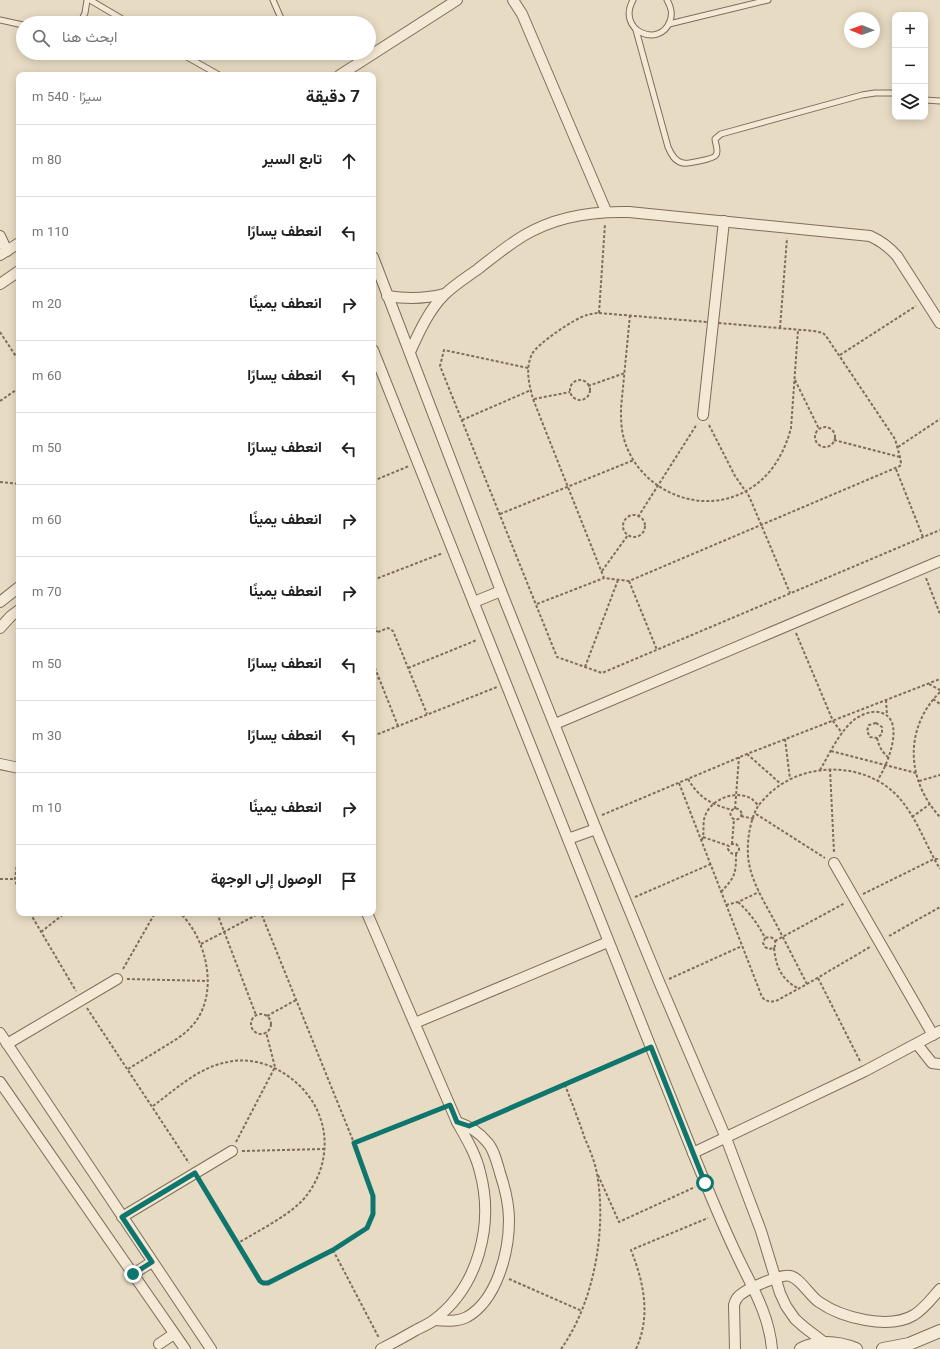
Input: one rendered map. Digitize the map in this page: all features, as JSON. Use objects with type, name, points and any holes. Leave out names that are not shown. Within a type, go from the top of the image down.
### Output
[{"type":"street","points":[[376,52],[456,0]]},
{"type":"street","points":[[513,0],[519,7],[526,22],[606,211]]},
{"type":"street","points":[[345,72],[363,60]]},
{"type":"street","points":[[410,352],[425,322],[444,294],[501,251],[524,236],[560,220],[582,214],[606,211],[855,233],[870,236],[880,240],[897,256],[940,322]]},
{"type":"street","points":[[703,415],[724,221]]},
{"type":"street","points":[[2,246],[16,244]]},
{"type":"street","points":[[376,265],[501,591],[594,824],[625,901],[726,1138],[761,1231],[774,1278],[786,1306],[795,1318],[825,1343]]},
{"type":"street","points":[[0,284],[16,273]]},
{"type":"street","points":[[387,296],[416,299],[444,294]]},
{"type":"street","points":[[377,369],[418,462],[705,1183],[753,1288],[769,1328],[772,1349]]},
{"type":"street","points":[[555,724],[922,570],[940,561]]},
{"type":"street","points":[[0,602],[16,589]]},
{"type":"street","points":[[474,602],[501,591]]},
{"type":"street","points":[[0,626],[16,613]]},
{"type":"street","points":[[0,764],[16,767]]},
{"type":"street","points":[[568,839],[594,824]]},
{"type":"street","points":[[693,1153],[866,1071],[937,1033],[879,941],[834,864]]},
{"type":"street","points":[[369,916],[457,1122],[471,1148],[480,1170],[485,1194],[486,1217],[483,1241],[476,1264],[469,1278],[451,1304],[434,1320],[383,1348]]},
{"type":"street","points":[[415,1023],[608,942]]},
{"type":"street","points":[[117,979],[82,1000],[2,1037],[211,1349]]},
{"type":"street","points":[[917,1044],[932,1063],[940,1064]]},
{"type":"street","points":[[0,1082],[185,1349]]},
{"type":"street","points":[[434,1320],[449,1322],[466,1317],[480,1307],[489,1295],[499,1275],[508,1238],[508,1200],[496,1161],[488,1143],[469,1126],[457,1122]]},
{"type":"street","points":[[122,1217],[232,1151]]},
{"type":"street","points":[[133,1274],[152,1262]]},
{"type":"street","points":[[735,1349],[734,1305],[736,1299],[739,1295],[774,1278],[789,1275],[795,1278],[818,1301],[827,1307],[856,1317],[880,1321],[897,1321],[915,1314],[924,1307],[940,1289]]},
{"type":"street","points":[[883,1349],[909,1344],[940,1331]]},
{"type":"street","points":[[159,1344],[174,1334]]},
{"type":"street","points":[[801,1349],[816,1344],[825,1343],[841,1344],[856,1349]]},
{"type":"lane","points":[[84,16],[87,0]]},
{"type":"lane","points":[[90,0],[117,16]]},
{"type":"lane","points":[[273,0],[280,16]]},
{"type":"lane","points":[[626,0],[630,21],[636,30],[668,147],[671,155],[676,160],[683,163],[715,156],[717,150],[715,139],[721,134],[856,96],[875,93],[892,93]]},
{"type":"lane","points":[[628,10],[633,0]]},
{"type":"lane","points":[[636,30],[641,33],[651,35],[662,32],[669,24],[672,11],[667,0]]},
{"type":"lane","points":[[669,24],[768,0]]},
{"type":"lane","points":[[0,20],[16,23]]},
{"type":"lane","points":[[192,60],[214,72]]},
{"type":"lane","points":[[928,100],[940,101]]},
{"type":"path","points":[[599,313],[606,211]]},
{"type":"path","points":[[780,328],[788,227]]},
{"type":"path","points":[[840,355],[925,300]]},
{"type":"path","points":[[536,604],[604,578],[628,581],[896,469],[900,466],[900,457],[895,439],[840,355],[823,333],[599,313],[587,315],[572,322],[533,352],[528,368],[533,399],[569,485],[604,578]]},
{"type":"path","points":[[630,315],[621,421],[625,442],[634,460],[646,477],[658,486],[675,495],[689,499],[704,500],[727,498],[746,491],[759,482],[780,458],[787,443],[791,428],[798,330]]},
{"type":"path","points":[[0,332],[16,357]]},
{"type":"path","points":[[528,368],[444,350],[440,366],[557,657],[602,673],[940,530]]},
{"type":"path","points":[[588,386],[625,373]]},
{"type":"path","points":[[582,380],[588,386],[589,394],[583,399],[575,398],[570,392],[570,388],[575,381],[582,380]]},
{"type":"path","points":[[795,380],[819,429],[816,440],[821,445],[829,446],[834,440],[834,432],[827,427],[819,429]]},
{"type":"path","points":[[0,401],[16,390]]},
{"type":"path","points":[[462,420],[531,390]]},
{"type":"path","points":[[533,399],[570,392]]},
{"type":"path","points":[[638,517],[703,415],[735,476],[746,491],[762,525],[790,593]]},
{"type":"path","points":[[898,447],[940,419]]},
{"type":"path","points":[[834,440],[900,457]]},
{"type":"path","points":[[500,514],[634,460]]},
{"type":"path","points":[[376,481],[418,462]]},
{"type":"path","points":[[896,469],[923,537]]},
{"type":"path","points":[[0,481],[16,484]]},
{"type":"path","points":[[634,516],[638,517],[642,519],[644,523],[644,532],[637,537],[628,535],[624,528],[626,519],[634,516]]},
{"type":"path","points":[[602,571],[628,535]]},
{"type":"path","points":[[376,579],[453,549]]},
{"type":"path","points":[[922,570],[940,614]]},
{"type":"path","points":[[585,667],[618,580]]},
{"type":"path","points":[[628,581],[657,650]]},
{"type":"path","points":[[793,624],[833,721],[842,733]]},
{"type":"path","points":[[376,629],[377,632],[388,628],[391,629],[427,714]]},
{"type":"path","points":[[408,668],[487,636]]},
{"type":"path","points":[[376,669],[398,726]]},
{"type":"path","points":[[376,680],[380,678]]},
{"type":"path","points":[[594,824],[679,783],[739,757],[940,679]]},
{"type":"path","points":[[376,735],[506,683]]},
{"type":"path","points":[[928,684],[940,691],[926,708],[917,728],[913,750],[916,773],[919,781],[930,804],[940,817]]},
{"type":"path","points":[[933,699],[940,704]]},
{"type":"path","points":[[886,700],[886,715]]},
{"type":"path","points":[[820,770],[842,733],[851,723],[864,714],[876,711],[886,715],[892,725],[893,732],[889,758],[877,781]]},
{"type":"path","points":[[876,723],[882,727],[882,734],[877,738],[870,737],[867,731],[870,725],[876,723]]},
{"type":"path","points":[[877,738],[878,746],[889,758]]},
{"type":"path","points":[[785,739],[790,779]]},
{"type":"path","points":[[831,751],[916,773]]},
{"type":"path","points":[[747,754],[781,784]]},
{"type":"path","points":[[735,809],[739,757]]},
{"type":"path","points":[[807,984],[759,892],[752,876],[748,856],[749,834],[755,814],[759,806],[772,791],[790,779],[820,770],[854,772],[877,781],[899,798],[912,817],[940,869]]},
{"type":"path","points":[[830,770],[834,864]]},
{"type":"path","points":[[919,781],[940,775]]},
{"type":"path","points":[[688,779],[702,798],[712,804],[732,810],[740,810],[741,816]]},
{"type":"path","points":[[679,783],[764,1000],[772,1002],[776,1001],[799,989],[940,906]]},
{"type":"path","points":[[702,839],[703,822],[706,813],[712,804],[725,797],[736,795],[752,799],[759,806]]},
{"type":"path","points":[[912,817],[930,804]]},
{"type":"path","points":[[732,810],[732,817],[734,819],[732,844]]},
{"type":"path","points":[[755,814],[834,864]]},
{"type":"path","points":[[734,819],[741,816],[754,819]]},
{"type":"path","points":[[702,839],[729,846],[736,844],[739,847],[739,851],[736,854],[736,867],[733,879],[721,892]]},
{"type":"path","points":[[729,846],[728,849],[730,852],[736,854]]},
{"type":"path","points":[[934,859],[940,859]]},
{"type":"path","points":[[625,901],[711,864]]},
{"type":"path","points":[[16,873],[16,882]]},
{"type":"path","points":[[0,879],[15,878]]},
{"type":"path","points":[[726,904],[738,902],[759,892]]},
{"type":"path","points":[[738,902],[754,918],[765,938],[763,943],[765,947],[769,949],[774,948]]},
{"type":"path","points":[[32,916],[82,1000],[153,1106],[195,1173],[260,1281],[263,1283],[268,1283],[333,1250],[367,1228],[373,1214],[373,1196],[354,1143],[262,916]]},
{"type":"path","points":[[40,932],[61,916]]},
{"type":"path","points":[[153,916],[117,979],[207,981]]},
{"type":"path","points":[[128,1069],[181,1036],[191,1028],[199,1018],[204,1006],[207,981],[201,944],[192,927],[183,916]]},
{"type":"path","points":[[218,916],[256,1015]]},
{"type":"path","points":[[201,944],[255,916]]},
{"type":"path","points":[[765,938],[773,938],[776,944],[774,948],[775,961],[781,974],[789,984],[799,989]]},
{"type":"path","points":[[660,984],[742,946]]},
{"type":"path","points":[[818,978],[866,1071]]},
{"type":"path","points":[[267,1016],[296,1000]]},
{"type":"path","points":[[262,1014],[267,1016],[270,1021],[270,1028],[261,1034],[256,1033],[250,1024],[252,1018],[256,1015],[262,1014]]},
{"type":"path","points":[[266,1032],[275,1067],[232,1151],[325,1149]]},
{"type":"path","points":[[469,1126],[651,1047]]},
{"type":"path","points":[[153,1106],[200,1071],[229,1061],[244,1060],[260,1062],[275,1067],[302,1086],[310,1097],[317,1109],[325,1136],[325,1149],[322,1166],[316,1182],[307,1196],[295,1209],[238,1244]]},
{"type":"path","points":[[565,1085],[597,1172],[619,1222],[705,1183]]},
{"type":"path","points":[[354,1143],[450,1105]]},
{"type":"path","points":[[561,1349],[574,1329],[582,1311],[593,1278],[597,1248],[600,1200],[597,1172]]},
{"type":"path","points":[[636,1349],[641,1337],[644,1318],[644,1295],[640,1271],[631,1250],[719,1213]]},
{"type":"path","points":[[333,1250],[383,1348]]},
{"type":"path","points":[[499,1275],[582,1311]]},
{"type":"route","points":[[133,1274],[152,1262],[122,1217],[195,1173],[260,1281],[263,1283],[268,1283],[333,1250],[367,1228],[373,1214],[373,1196],[354,1143],[450,1105],[457,1122],[469,1126],[651,1047],[705,1183]]}]
